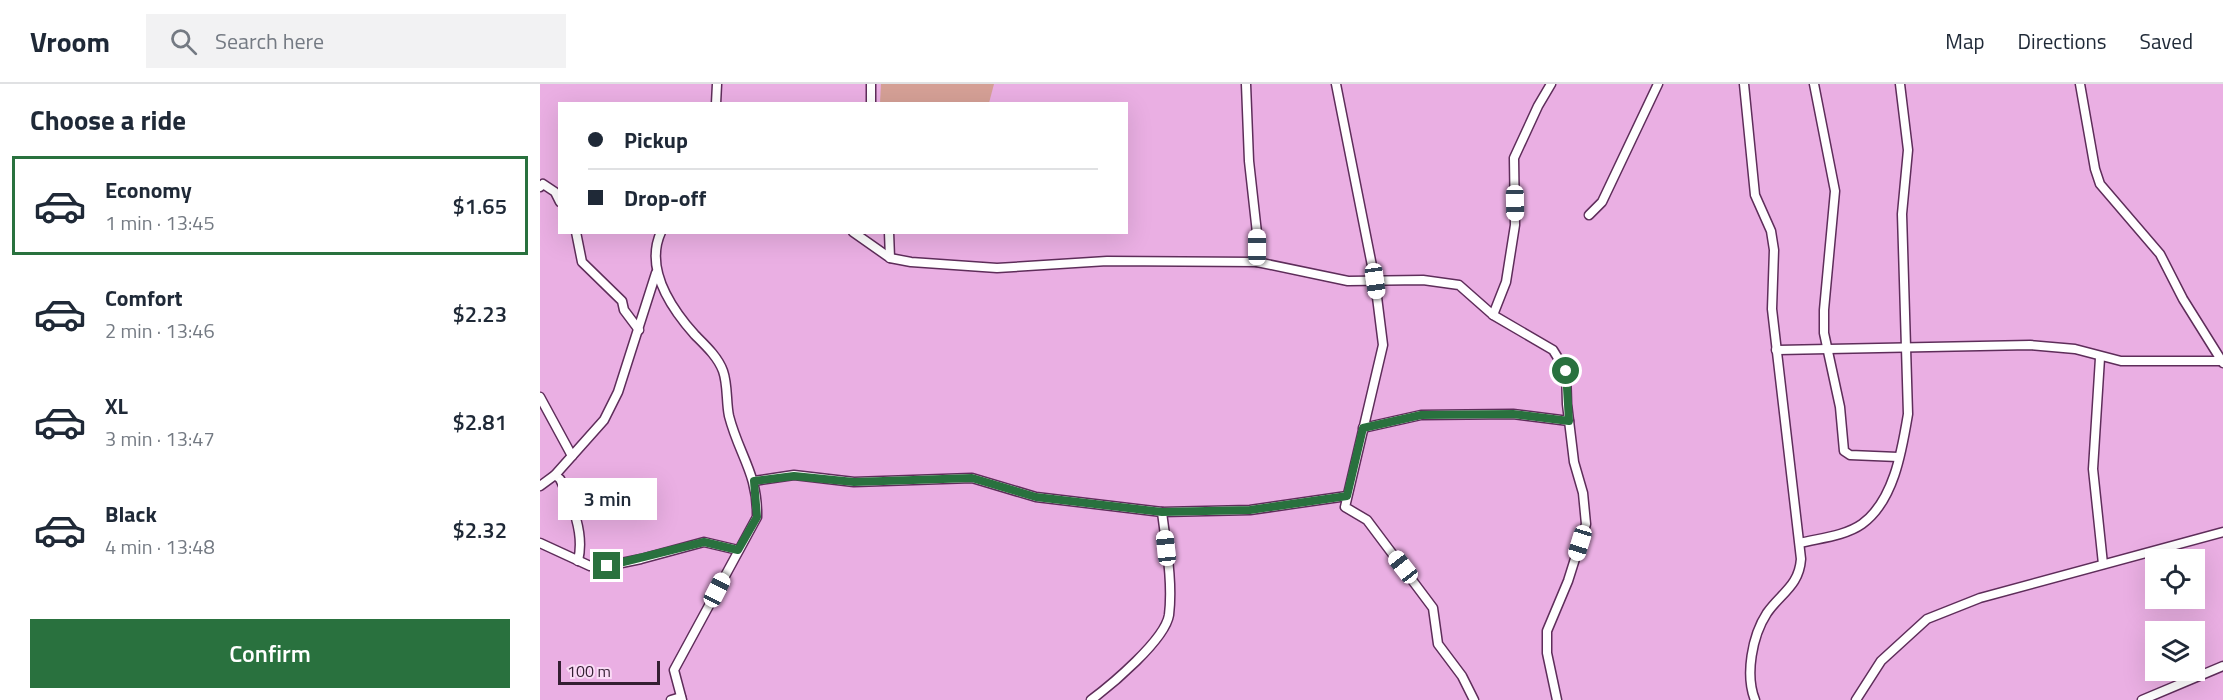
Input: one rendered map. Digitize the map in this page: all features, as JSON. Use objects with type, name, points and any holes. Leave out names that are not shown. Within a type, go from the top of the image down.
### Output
[{"type":"street","points":[[716,102],[717,84]]},
{"type":"street","points":[[871,102],[872,84]]},
{"type":"street","points":[[1246,84],[1257,262]]},
{"type":"street","points":[[1336,84],[1375,281],[1383,345],[1345,507],[1366,520],[1433,608],[1438,644],[1462,676],[1474,700]]},
{"type":"street","points":[[1493,315],[1506,282],[1515,225],[1514,158],[1551,84]]},
{"type":"street","points":[[1589,215],[1602,202],[1658,84]]},
{"type":"street","points":[[1744,84],[1755,195],[1771,231],[1774,250],[1772,309],[1800,543],[1800,575],[1766,615],[1752,651],[1751,690],[1755,700]]},
{"type":"street","points":[[1814,84],[1835,191],[1824,310],[1827,348],[1840,407],[1844,451],[1850,455],[1898,457]]},
{"type":"street","points":[[1800,543],[1844,533],[1869,518],[1884,502],[1908,414],[1902,214],[1908,150],[1900,84]]},
{"type":"street","points":[[2080,84],[2095,169],[2100,184],[2160,254],[2182,299],[2223,362]]},
{"type":"street","points":[[540,187],[543,184],[555,192],[558,198]]},
{"type":"street","points":[[576,234],[582,262],[622,301],[624,310],[639,330]]},
{"type":"street","points":[[540,486],[555,475],[604,420],[618,392],[656,273],[657,241],[660,234]]},
{"type":"street","points":[[856,234],[890,258],[911,262],[997,268],[1107,261],[1257,262],[1348,281],[1423,280],[1459,285],[1493,315],[1553,350],[1566,371],[1569,421],[1586,524],[1568,582],[1547,631],[1547,653],[1557,700]]},
{"type":"street","points":[[889,234],[890,258]]},
{"type":"street","points":[[656,273],[677,312],[723,370],[729,417],[754,481],[757,517],[674,670],[682,699],[671,700]]},
{"type":"street","points":[[1776,350],[2030,345],[2075,349],[2100,358],[2121,361],[2223,362]]},
{"type":"street","points":[[2100,358],[2093,469],[2103,564]]},
{"type":"street","points":[[540,397],[572,456]]},
{"type":"street","points":[[1363,428],[1421,415],[1513,414],[1569,421]]},
{"type":"street","points":[[555,475],[563,486],[576,520],[580,539],[578,561]]},
{"type":"street","points":[[754,481],[794,476],[854,482],[972,478],[1036,497],[1162,512],[1250,510],[1347,496]]},
{"type":"street","points":[[1091,700],[1112,685],[1151,646],[1169,617],[1168,566],[1162,512]]},
{"type":"street","points":[[1856,700],[1881,661],[1927,619],[1980,598],[2223,532]]},
{"type":"street","points":[[540,543],[590,566],[607,566],[704,542],[738,550]]},
{"type":"street","points":[[2142,700],[2223,666]]},
{"type":"shaded area","points":[[881,84],[994,84],[989,102],[880,102]]},
{"type":"route","points":[[607,566],[704,542],[738,550],[757,517],[757,495],[754,481],[794,476],[854,482],[972,478],[1036,497],[1162,512],[1250,510],[1347,496],[1363,428],[1421,415],[1513,414],[1569,421],[1566,371]]}]
